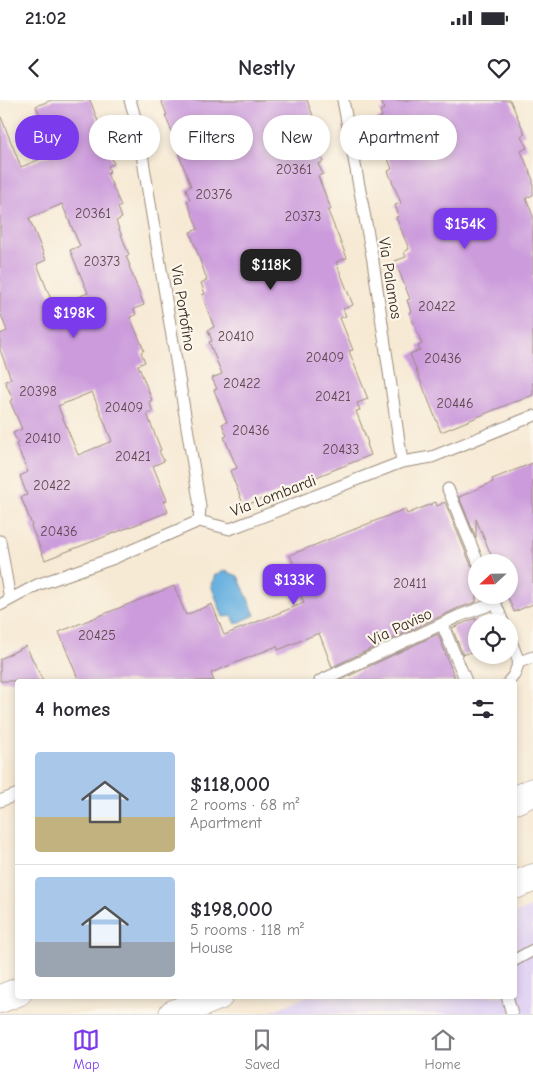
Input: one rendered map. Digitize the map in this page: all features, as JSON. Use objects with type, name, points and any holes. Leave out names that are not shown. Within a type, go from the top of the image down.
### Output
[{"type":"main road","points":[[517,799],[533,792]]},
{"type":"main road","points":[[517,884],[533,878]]},
{"type":"main road","points":[[0,999],[15,993]]},
{"type":"main road","points":[[172,1014],[214,1001]]},
{"type":"lane","name":"Via Portofino","points":[[130,100],[137,124],[200,506],[199,521]]},
{"type":"lane","name":"Via Palamos","points":[[343,100],[372,261],[402,462]]},
{"type":"lane","name":"Via Lombardi","points":[[199,521],[230,529],[402,462],[432,458],[533,416]]},
{"type":"lane","points":[[448,489],[475,554]]},
{"type":"lane","points":[[0,540],[5,602],[37,585],[114,558],[199,521]]},
{"type":"lane","name":"Via Paviso","points":[[324,679],[483,604]]},
{"type":"lane","points":[[442,624],[465,679]]},
{"type":"lane","points":[[511,679],[519,662],[533,657]]},
{"type":"lane","points":[[0,801],[15,795]]},
{"type":"lane","points":[[517,959],[533,950]]},
{"type":"lane","points":[[508,999],[512,1014]]},
{"type":"shaded area","points":[[533,906],[533,1014],[264,1014],[301,999],[517,999],[517,913]]},
{"type":"water","points":[[225,571],[238,576],[255,615],[236,624],[232,616],[223,617],[211,585],[215,575]]},
{"type":"building","points":[[52,100],[90,100],[96,115],[89,115],[89,160],[112,160],[114,164],[108,166],[110,172],[107,173],[121,206],[118,208],[122,218],[116,221],[129,255],[126,256],[129,266],[144,305],[134,309],[136,315],[130,317],[144,350],[141,352],[145,362],[138,365],[152,400],[149,402],[153,412],[147,414],[164,461],[153,466],[167,500],[164,501],[168,512],[45,560],[21,497],[27,495],[20,476],[28,472],[13,433],[22,429],[10,401],[13,400],[5,381],[11,379],[0,350],[0,334],[7,331],[0,312],[0,117],[15,152],[15,160],[18,160],[21,167],[38,160],[79,160],[79,115],[40,115],[36,106]],"holes":[[[62,204],[80,246],[70,250],[88,293],[54,307],[37,264],[46,260],[29,218]],[[92,392],[112,441],[78,455],[58,406]]]},
{"type":"building","points":[[161,100],[307,100],[313,115],[263,115],[263,160],[322,160],[323,162],[318,164],[323,174],[318,176],[331,209],[328,211],[347,258],[336,262],[353,305],[343,309],[346,316],[340,318],[353,350],[349,351],[368,399],[357,403],[360,410],[356,411],[371,455],[244,506],[230,471],[237,468],[224,437],[227,436],[222,424],[227,422],[214,390],[217,389],[212,378],[222,374],[209,342],[212,341],[208,330],[214,327],[202,295],[205,294],[201,283],[207,280],[190,232],[198,229],[187,201],[190,200],[186,189],[191,186],[181,160],[253,160],[253,115],[170,115],[170,127],[165,115],[167,115]]},
{"type":"building","points":[[381,100],[510,100],[525,134],[521,136],[527,148],[521,151],[533,180],[533,195],[526,198],[533,216],[533,395],[441,432],[410,354],[420,350],[418,346],[422,344],[409,312],[411,312],[407,300],[410,299],[395,261],[406,257],[404,252],[409,249],[396,217],[399,216],[395,205],[401,203],[388,171],[392,169],[388,160],[457,160],[457,115],[381,115],[380,111],[384,109]]},
{"type":"building","points":[[533,463],[533,604],[514,612],[511,604],[518,604],[518,554],[491,554],[476,519],[476,538],[459,497],[493,482],[492,479]]},
{"type":"building","points":[[436,502],[437,506],[445,502],[468,558],[468,604],[470,604],[332,667],[319,633],[278,650],[277,646],[211,673],[213,679],[78,679],[59,632],[174,586],[186,615],[212,604],[224,635],[304,603],[297,586],[302,585],[290,555],[405,509],[407,514]]},
{"type":"building","points":[[468,621],[468,653],[463,655],[452,628]]},
{"type":"building","points":[[438,634],[455,679],[342,679]]},
{"type":"building","points":[[26,646],[42,679],[0,681],[0,659]]}]
